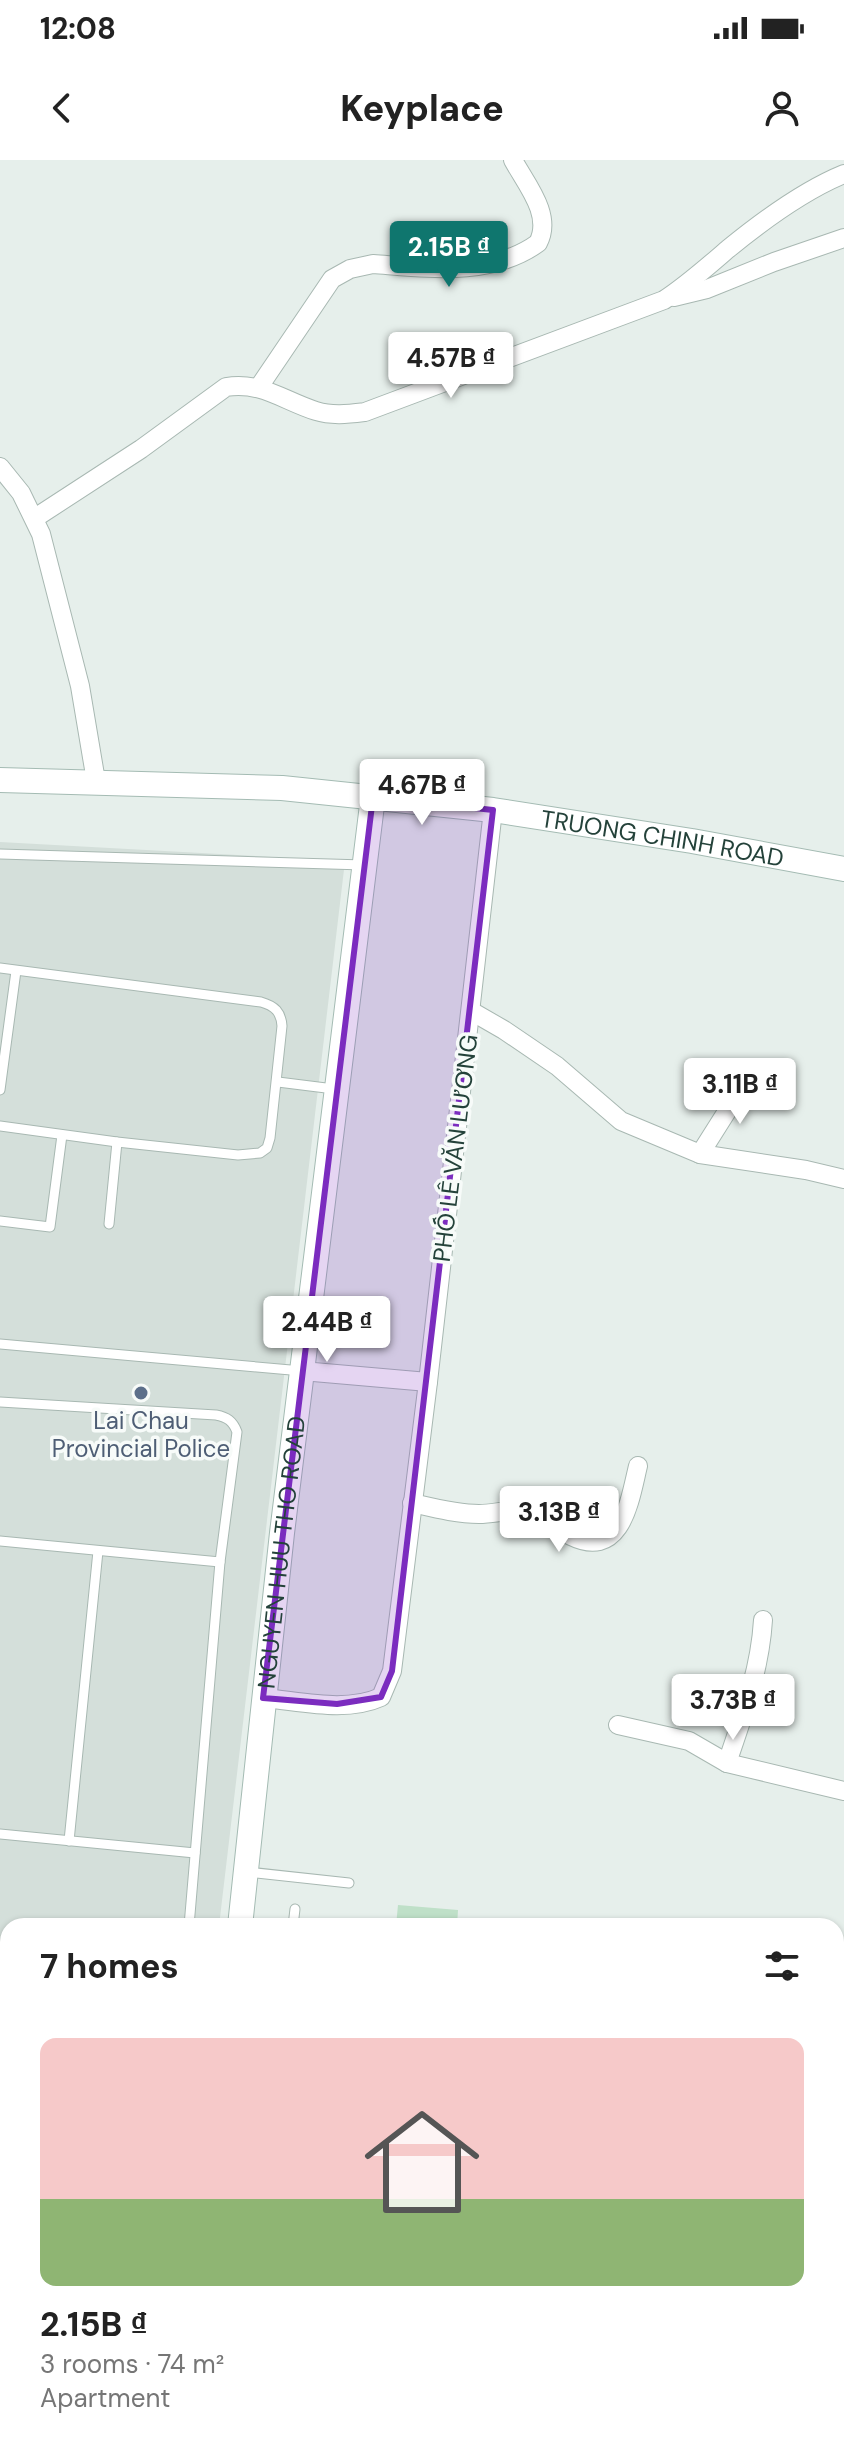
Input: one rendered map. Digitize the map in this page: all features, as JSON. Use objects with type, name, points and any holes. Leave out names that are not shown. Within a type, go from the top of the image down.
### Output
[{"type":"street","points":[[259,387],[326,286],[341,273],[373,264],[460,268],[514,257],[538,243],[544,225],[542,215],[513,160]]},
{"type":"street","points":[[664,300],[777,214],[844,174]]},
{"type":"street","points":[[35,518],[141,449],[226,387],[259,387],[315,410],[333,414],[365,412],[664,300],[707,289],[844,238]]},
{"type":"street","points":[[0,467],[21,493],[35,518],[54,578],[80,686],[96,781]]},
{"type":"street","name":"TRUONG CHINH ROAD","points":[[0,780],[282,788],[373,797],[493,810],[692,841],[844,869]]},
{"type":"street","name":"NGUYEN HUU THO ROAD","points":[[241,1918],[263,1698],[373,797]]},
{"type":"street","name":"PHỐ LÊ VĂN LƯƠNG","points":[[263,1698],[348,1704],[371,1702],[381,1697],[392,1671],[493,810]]},
{"type":"street","points":[[471,1011],[548,1059],[621,1121],[700,1154],[844,1179]]},
{"type":"street","points":[[700,1154],[748,1078]]},
{"type":"street","points":[[302,1371],[428,1382]]},
{"type":"street","points":[[412,1503],[480,1515],[526,1512],[538,1515],[573,1538],[593,1541],[614,1533],[622,1523],[629,1508],[638,1466]]},
{"type":"street","points":[[727,1763],[752,1688],[762,1645],[763,1620]]},
{"type":"street","points":[[618,1725],[689,1741],[727,1763],[844,1791]]},
{"type":"lane","points":[[0,854],[364,865]]},
{"type":"lane","points":[[0,968],[272,1005],[281,1017],[278,1082],[270,1138],[267,1148],[260,1153],[238,1155],[0,1126]]},
{"type":"lane","points":[[0,1090],[16,971]]},
{"type":"lane","points":[[278,1082],[335,1089]]},
{"type":"lane","points":[[0,1221],[50,1227],[62,1135]]},
{"type":"lane","points":[[109,1224],[117,1142]]},
{"type":"lane","points":[[0,1344],[302,1371]]},
{"type":"lane","points":[[0,1402],[163,1411],[227,1417],[235,1424],[237,1432],[220,1562],[190,1918]]},
{"type":"lane","points":[[0,1541],[220,1562]]},
{"type":"lane","points":[[69,1841],[98,1551]]},
{"type":"lane","points":[[0,1834],[195,1853]]},
{"type":"lane","points":[[245,1872],[349,1883]]},
{"type":"lane","points":[[294,1918],[295,1909]]},
{"type":"highlighted area","points":[[373,797],[493,810],[392,1671],[381,1697],[337,1704],[263,1698]]},
{"type":"shaded area","name":"Lai Chau Provincial Police","points":[[0,842],[345,861],[220,1918],[0,1918]]},
{"type":"green space","points":[[398,1905],[458,1910],[458,1918],[397,1918]]},
{"type":"place","name":"Lai Chau Provincial Police","points":[[141,1393]]}]
